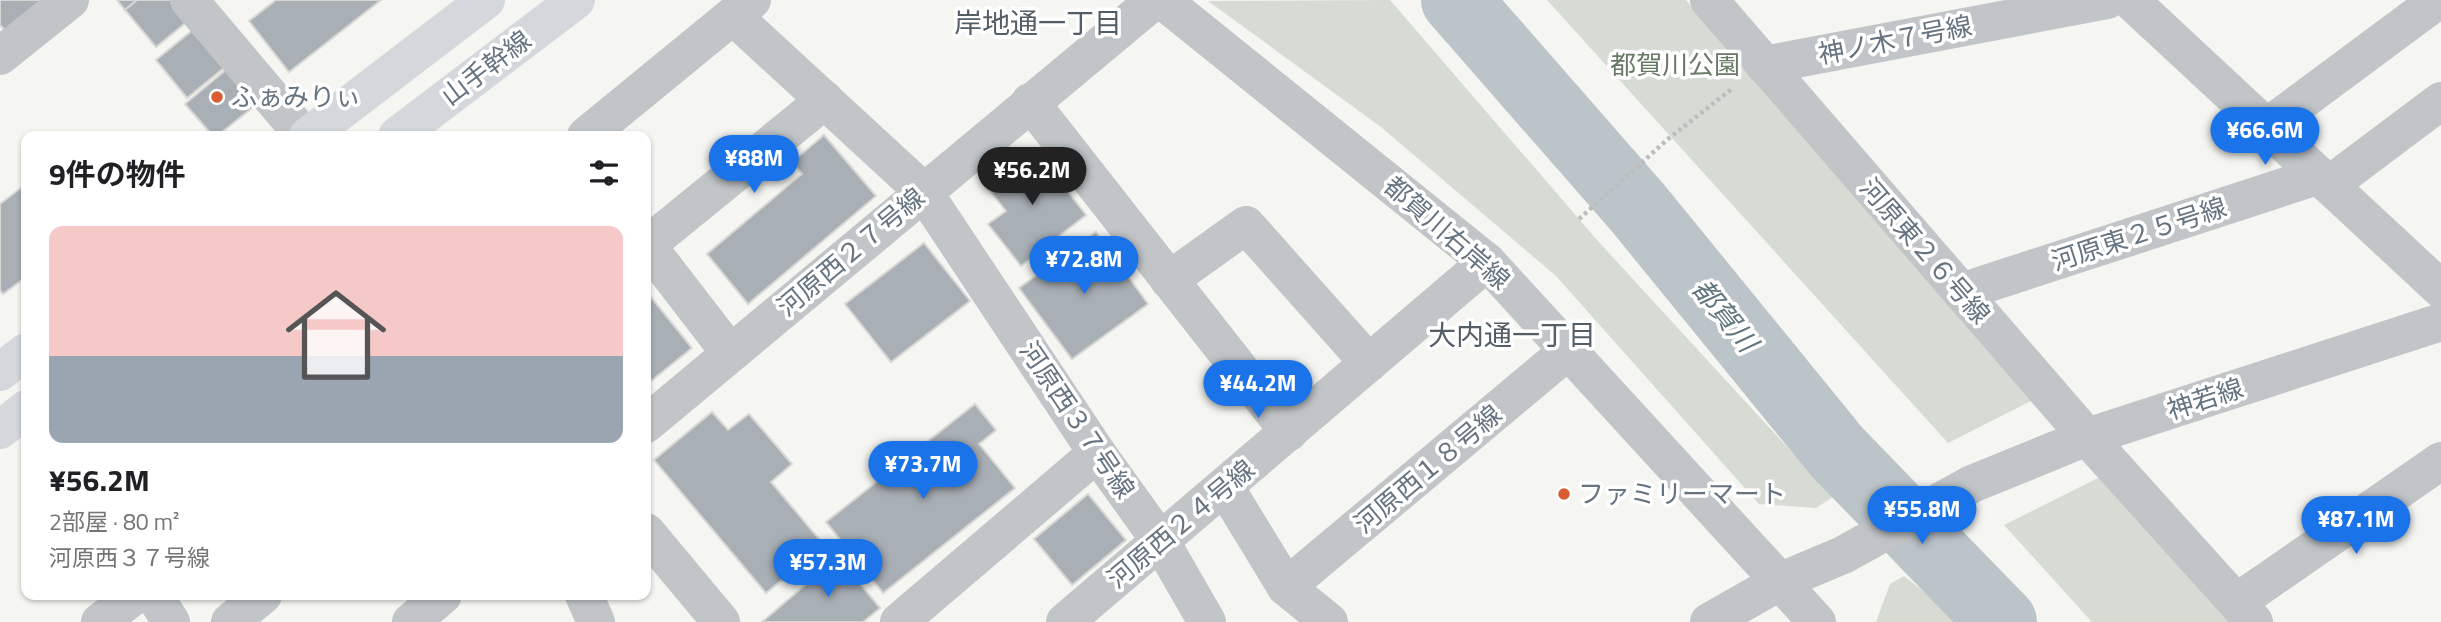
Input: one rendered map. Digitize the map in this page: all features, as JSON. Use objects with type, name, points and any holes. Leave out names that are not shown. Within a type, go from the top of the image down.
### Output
[{"type":"main road","name":"山手幹線","points":[[313,131],[486,0]]},
{"type":"main road","name":"山手幹線","points":[[404,131],[576,0]]},
{"type":"main road","points":[[0,430],[21,413]]},
{"type":"street","points":[[0,55],[71,0]]},
{"type":"street","points":[[189,0],[302,131]]},
{"type":"street","name":"河原西２７号線","points":[[651,420],[1155,0]]},
{"type":"street","name":"都賀川右岸線","points":[[1162,0],[1488,261],[1817,622]]},
{"type":"street","name":"河原東２６号線","points":[[1709,0],[2087,437],[2245,612]]},
{"type":"street","name":"神ノ木７号線","points":[[1764,65],[2107,0]]},
{"type":"street","points":[[2130,0],[2441,289]]},
{"type":"street","points":[[2267,127],[2438,0]]},
{"type":"street","points":[[592,131],[742,8]]},
{"type":"street","name":"河原西３７号線","points":[[742,8],[825,100],[923,191],[1097,453],[1161,542],[1207,622]]},
{"type":"street","points":[[651,240],[825,100]]},
{"type":"street","name":"河原東２５号線","points":[[1961,292],[2323,181],[2441,101]]},
{"type":"street","points":[[1030,102],[1289,432]]},
{"type":"street","points":[[1169,280],[1246,225],[1368,363]]},
{"type":"street","points":[[651,250],[730,353]]},
{"type":"street","name":"河原西２４号線","points":[[1065,622],[1488,261]]},
{"type":"street","name":"神若線","points":[[1781,581],[1843,555],[1972,484],[2087,437],[2441,322]]},
{"type":"street","name":"河原西１８号線","points":[[1286,587],[1569,350]]},
{"type":"street","points":[[899,622],[1097,453]]},
{"type":"street","points":[[2245,612],[2441,461]]},
{"type":"street","points":[[1225,487],[1286,587],[1329,622]]},
{"type":"street","points":[[651,538],[721,622]]},
{"type":"street","points":[[1709,622],[1781,581]]},
{"type":"street","points":[[100,622],[129,600]]},
{"type":"street","points":[[157,600],[172,622]]},
{"type":"street","points":[[230,622],[257,600]]},
{"type":"street","points":[[411,622],[437,600]]},
{"type":"street","points":[[586,600],[596,622]]},
{"type":"path","points":[[1579,219],[1668,139],[1764,65]]},
{"type":"green space","points":[[1390,0],[1597,240],[1833,497],[1816,508],[1759,504],[1556,276],[1381,127],[1208,1]]},
{"type":"green space","name":"都賀川公園","points":[[1547,0],[1686,0],[2033,400],[1948,443]]},
{"type":"green space","points":[[2102,476],[2230,622],[2092,622],[2004,525]]},
{"type":"green space","points":[[1904,576],[1963,622],[1876,622],[1890,584]]},
{"type":"building","points":[[0,0],[53,0],[8,33],[0,25]]},
{"type":"building","points":[[117,0],[137,0],[125,10]]},
{"type":"building","points":[[137,0],[173,0],[189,20],[156,47],[125,10]]},
{"type":"building","points":[[276,0],[381,0],[289,72],[249,21]]},
{"type":"building","points":[[194,29],[225,67],[187,98],[156,60]]},
{"type":"building","points":[[227,69],[257,104],[223,131],[209,131],[185,104]]},
{"type":"building","points":[[824,135],[876,196],[748,304],[707,254],[802,174],[792,162]]},
{"type":"building","points":[[1034,148],[1086,215],[1021,266],[988,224],[1006,211],[986,186]]},
{"type":"building","points":[[21,188],[21,281],[3,294],[0,290],[0,204]]},
{"type":"building","points":[[1096,232],[1148,304],[1072,359],[1019,288]]},
{"type":"building","points":[[924,243],[970,301],[891,362],[845,304]]},
{"type":"building","points":[[651,297],[692,348],[651,381]]},
{"type":"building","points":[[975,404],[996,430],[979,444],[1015,488],[883,593],[826,522]]},
{"type":"building","points":[[712,412],[728,430],[749,414],[792,464],[771,482],[824,545],[766,593],[654,460]]},
{"type":"building","points":[[1088,494],[1126,540],[1072,585],[1034,539]]},
{"type":"building","points":[[838,557],[880,608],[863,622],[762,622]]},
{"type":"waterway","name":"都賀川","points":[[1456,0],[1638,208],[1837,452],[2002,622]]},
{"type":"place","name":"ふぁみりぃ","points":[[217,97]]},
{"type":"place","name":"ファミリーマート","points":[[1564,494]]},
{"type":"district","name":"岸地通一丁目","points":[[1038,23]]},
{"type":"district","name":"大内通一丁目","points":[[1512,335]]}]
